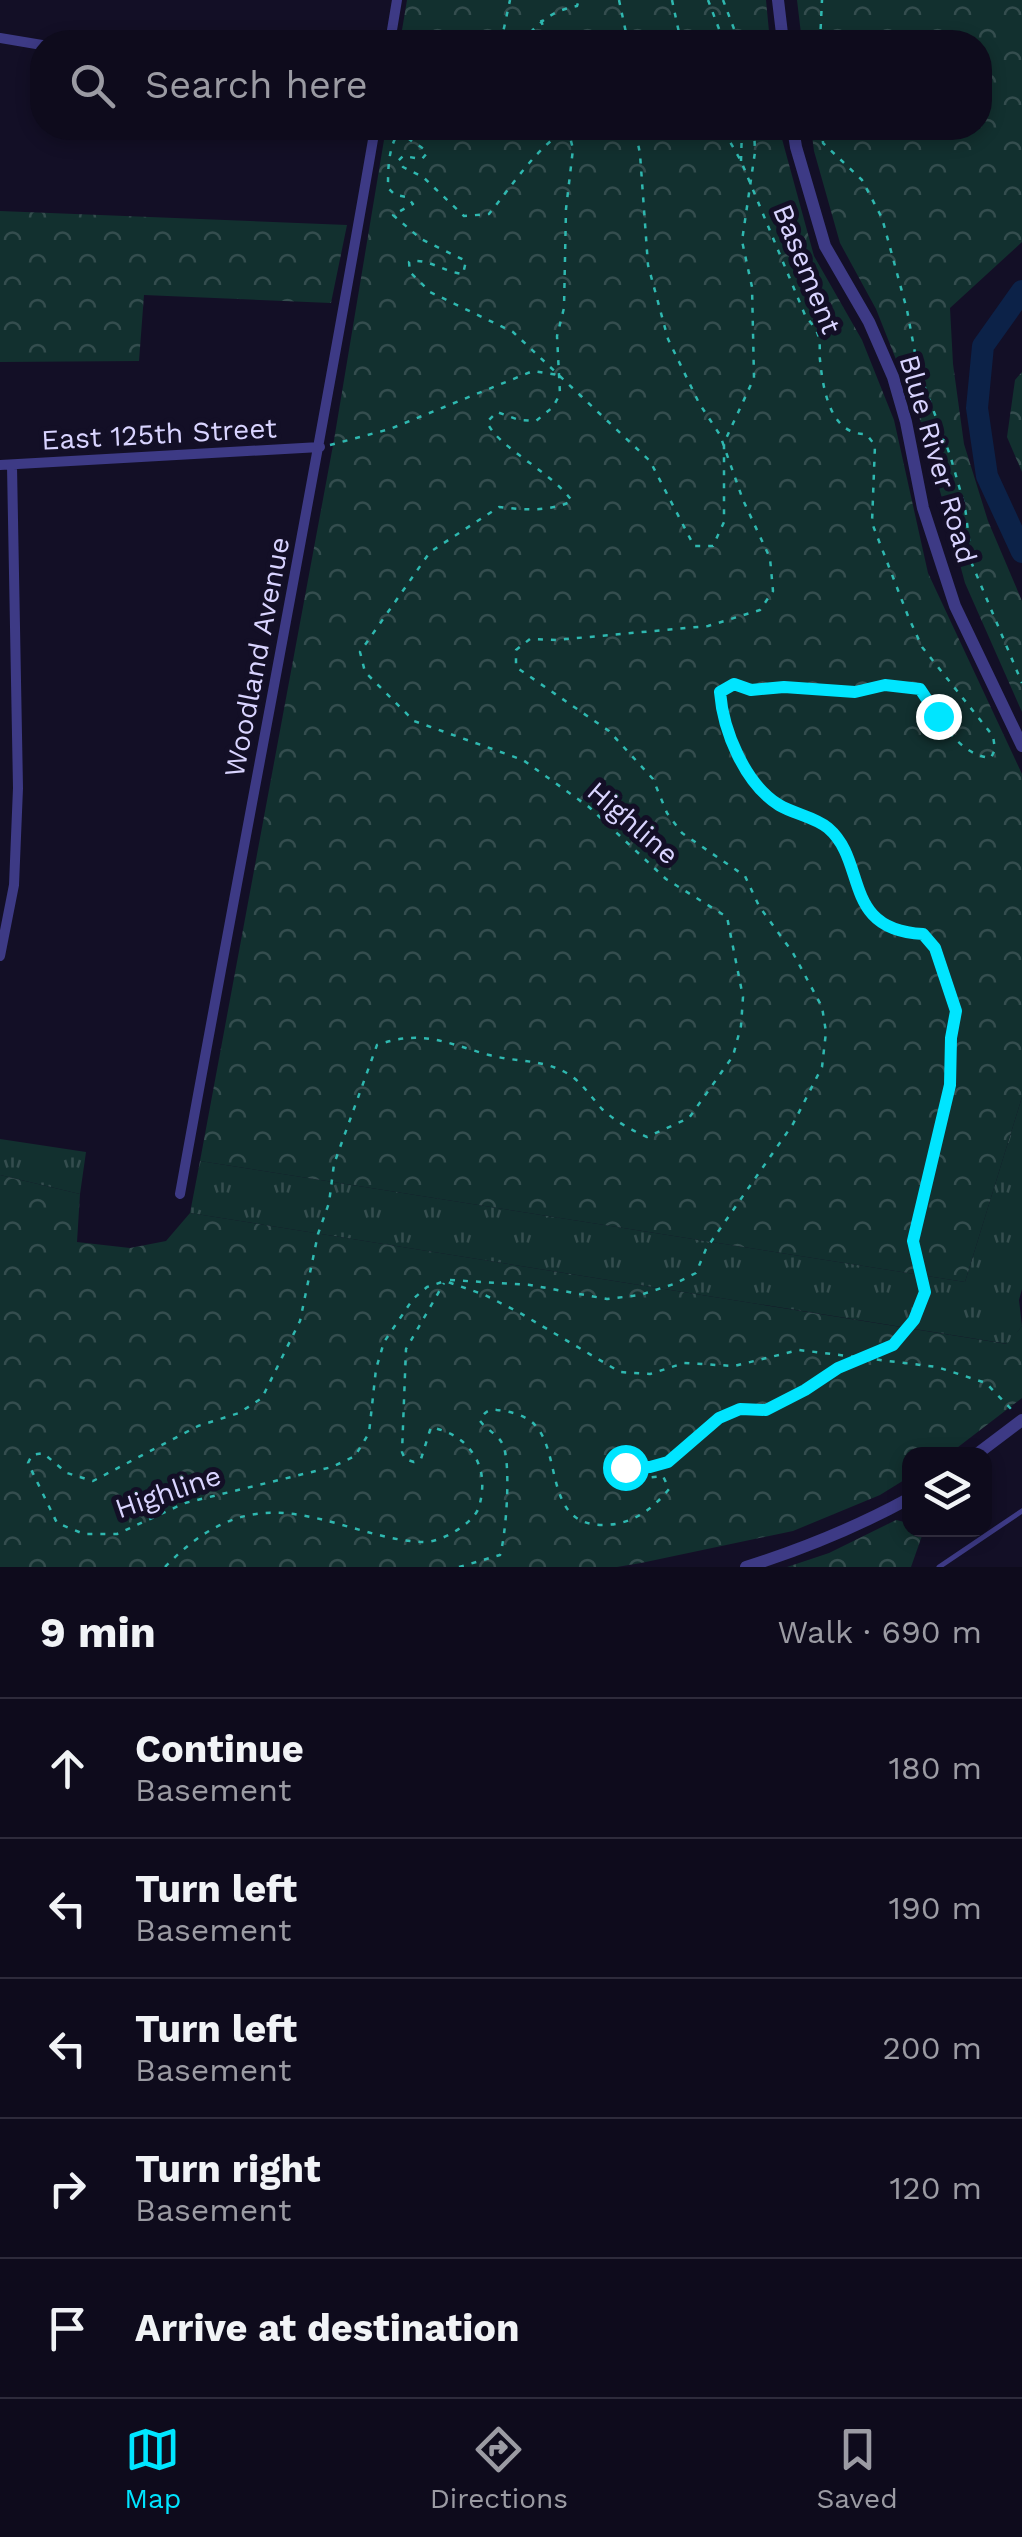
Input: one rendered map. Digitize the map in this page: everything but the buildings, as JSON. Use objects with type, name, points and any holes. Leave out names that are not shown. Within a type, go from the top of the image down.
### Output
[{"type":"street","points":[[392,30],[398,0]]},
{"type":"street","points":[[778,0],[782,30]]},
{"type":"street","points":[[0,38],[30,43]]},
{"type":"street","name":"Woodland Avenue","points":[[180,1194],[374,140]]},
{"type":"street","name":"Blue River Road","points":[[795,140],[825,246],[869,322],[892,377],[906,422],[923,508],[955,606],[1022,746]]},
{"type":"street","name":"East 125th Street","points":[[6,466],[320,447]]},
{"type":"street","points":[[0,956],[14,886],[18,788],[6,466]]},
{"type":"street","points":[[986,1447],[1022,1420]]},
{"type":"street","points":[[746,1567],[830,1537],[902,1502]]},
{"type":"lane","points":[[938,1567],[1022,1511]]},
{"type":"path","points":[[504,30],[510,0]]},
{"type":"path","points":[[532,30],[541,19],[577,6],[579,0]]},
{"type":"path","points":[[620,0],[626,30]]},
{"type":"path","points":[[672,0],[678,30]]},
{"type":"path","points":[[708,0],[719,30]]},
{"type":"path","points":[[722,0],[734,30]]},
{"type":"path","points":[[821,30],[822,0]]},
{"type":"path","points":[[541,19],[544,30]]},
{"type":"path","points":[[394,140],[388,164],[388,188],[395,195],[408,197],[413,204],[393,215],[421,239],[466,261],[463,274],[419,260],[408,262],[410,272],[430,292],[513,332],[650,461],[694,546],[713,546],[724,522],[724,444],[754,378],[752,287],[742,241],[754,140]]},
{"type":"path","name":"Highline","points":[[413,140],[427,153],[422,159],[403,156],[398,161],[423,177],[464,216],[489,214],[550,140]]},
{"type":"path","name":"Highline","points":[[445,1281],[427,1287],[413,1299],[384,1342],[369,1432],[355,1456],[332,1467],[185,1502],[116,1534],[84,1534],[57,1522],[28,1463],[32,1455],[42,1453],[68,1472],[93,1481],[198,1426],[238,1413],[262,1398],[300,1321],[318,1234],[329,1203],[334,1164],[377,1045],[400,1037],[428,1037],[490,1055],[543,1062],[574,1077],[606,1112],[630,1130],[648,1137],[689,1118],[733,1056],[741,1026],[742,996],[727,917],[666,880],[589,807],[533,766],[472,739],[414,721],[364,672],[360,652],[430,552],[499,507],[525,510],[560,507],[572,501],[560,483],[492,435],[488,422],[497,412],[536,421],[553,407],[560,394],[557,336],[564,308],[571,140]]},
{"type":"path","points":[[445,1281],[530,1285],[607,1299],[640,1294],[696,1273],[706,1249],[793,1124],[822,1067],[826,1032],[822,1007],[793,953],[759,906],[745,876],[682,833],[667,813],[653,779],[609,731],[516,667],[516,650],[530,639],[708,626],[760,610],[773,591],[770,558],[743,500],[724,444],[699,404],[668,339],[648,265],[637,140]]},
{"type":"path","points":[[729,140],[742,161]]},
{"type":"path","points":[[742,140],[742,161]]},
{"type":"path","points":[[824,140],[862,180],[882,218],[918,369],[965,506],[972,564],[1022,683]]},
{"type":"path","name":"Basement","points":[[458,1567],[500,1555],[506,1534],[506,1456],[502,1440],[480,1421],[484,1412],[492,1409],[518,1414],[534,1424],[547,1448],[556,1488],[567,1510],[592,1525],[616,1525],[644,1514],[669,1489],[664,1476],[633,1479],[622,1475],[625,1467],[668,1462],[719,1418],[740,1409],[766,1410],[861,1357],[893,1345],[914,1320],[925,1292],[913,1241],[950,1085],[956,1011],[935,948],[923,934],[904,933],[876,918],[856,887],[840,843],[827,827],[777,804],[754,783],[722,718],[720,692],[734,684],[751,690],[784,687],[855,692],[885,685],[920,689],[950,736],[983,758],[991,758],[994,736],[922,646],[908,616],[872,523],[875,444],[866,434],[844,430],[830,407],[819,337],[805,315],[742,161]]},
{"type":"path","points":[[320,447],[390,429],[533,371],[559,376]]},
{"type":"path","points":[[445,1281],[502,1304],[620,1372],[650,1374],[684,1363],[734,1366],[799,1350],[861,1357],[937,1367],[986,1384],[1022,1420]]},
{"type":"path","points":[[165,1567],[182,1549],[225,1522],[259,1514],[300,1515],[427,1543],[453,1532],[477,1514],[484,1489],[480,1464],[468,1445],[451,1432],[430,1427],[420,1460],[406,1460],[402,1452],[406,1349],[445,1281]]},
{"type":"green space","points":[[407,0],[766,0],[769,30],[402,30]]},
{"type":"green space","points":[[797,0],[1022,0],[1022,242],[950,308],[964,444],[988,521],[1022,601],[1022,712],[965,583],[922,425],[876,309],[840,243],[813,140],[992,140],[992,30],[801,30]]},
{"type":"green space","points":[[384,140],[782,140],[814,256],[862,340],[894,420],[928,573],[1022,774],[1022,1097],[965,1282],[200,1161],[334,440]]},
{"type":"green space","points":[[0,211],[347,225],[331,303],[144,295],[139,361],[0,362]]},
{"type":"green space","points":[[1022,372],[1022,472],[1007,437],[1015,380]]},
{"type":"green space","points":[[1022,1097],[1022,1326],[1008,1344],[190,1213],[200,1161],[965,1282]]},
{"type":"green space","points":[[0,1139],[86,1152],[80,1194],[0,1175]]},
{"type":"green space","points":[[0,1175],[80,1194],[77,1242],[130,1248],[166,1241],[190,1213],[1007,1344],[1022,1326],[1022,1398],[958,1447],[902,1447],[902,1481],[880,1495],[793,1531],[617,1567],[0,1567]]},
{"type":"green space","points":[[896,1520],[902,1521],[902,1537],[922,1537],[911,1567],[787,1567],[829,1553]]},
{"type":"waterway","points":[[1022,291],[983,346],[977,408],[987,476],[1022,552]]},
{"type":"route","points":[[625,1467],[668,1462],[719,1418],[740,1409],[766,1410],[838,1368],[893,1345],[914,1320],[925,1292],[913,1241],[950,1085],[956,1011],[946,974],[935,948],[923,934],[904,933],[876,918],[856,887],[840,843],[827,827],[777,804],[754,783],[722,718],[720,692],[734,684],[751,690],[784,687],[855,692],[885,685],[920,689],[938,716]]}]
